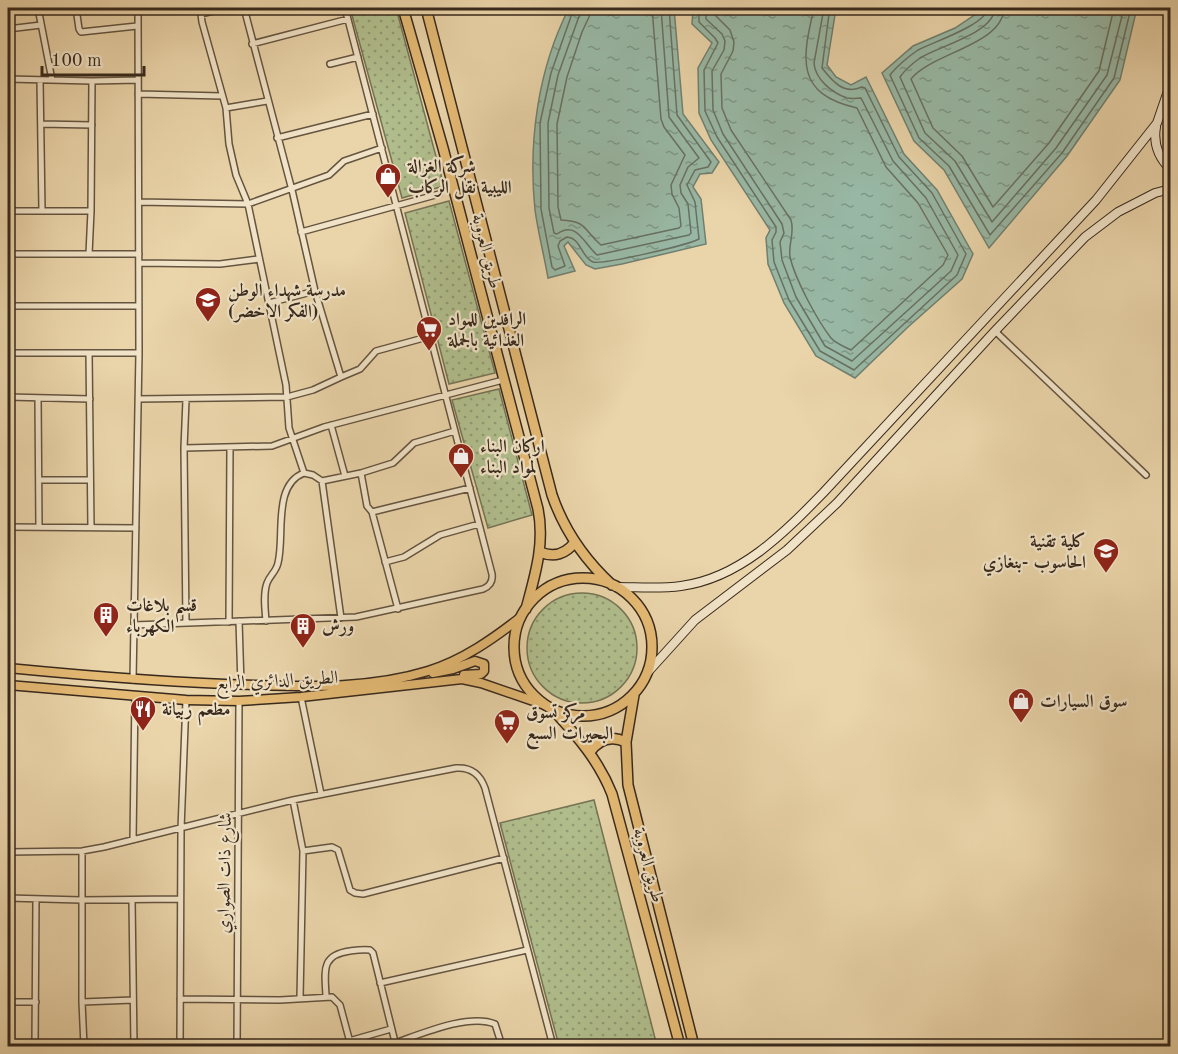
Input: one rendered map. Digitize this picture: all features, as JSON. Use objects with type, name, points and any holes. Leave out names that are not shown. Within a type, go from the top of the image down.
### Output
[{"type":"highway","name":"طريق العروبة","points":[[403,8],[443,148],[538,508],[541,526],[540,552],[524,613]]},
{"type":"highway","name":"طريق العروبة","points":[[426,8],[549,486],[560,515],[575,542],[595,569],[614,586]]},
{"type":"highway","points":[[540,552],[548,555],[562,553],[575,542]]},
{"type":"highway","points":[[588,579],[614,586],[634,601],[649,627],[651,650],[647,673],[634,693],[615,708],[592,716],[575,716],[548,707],[527,688],[516,665],[514,640],[524,613],[542,592],[564,581],[588,579]]},
{"type":"highway","name":"طريق العروبة","points":[[634,693],[626,742],[630,796],[694,1047]]},
{"type":"highway","name":"طريق العروبة","points":[[548,707],[590,752],[605,778],[616,806],[680,1047]]},
{"type":"highway","points":[[590,752],[595,745],[606,739],[614,738],[626,742]]},
{"type":"main road","points":[[1170,85],[1157,123],[1155,143],[1163,162],[1170,169]]},
{"type":"main road","points":[[614,586],[671,587],[700,582],[737,567],[770,543],[816,500],[1057,244],[1113,180],[1157,123]]},
{"type":"main road","points":[[647,673],[673,642],[707,609],[769,564],[821,519],[1064,259],[1104,222],[1137,201],[1170,189]]},
{"type":"main road","name":"الطريق الدائري الرابع","points":[[8,668],[133,680],[241,685],[340,685],[393,679],[441,666],[475,650],[524,613]]},
{"type":"main road","points":[[417,674],[439,672],[476,661],[482,662],[484,666],[481,674],[463,675],[449,680]]},
{"type":"main road","name":"الطريق الدائري الرابع","points":[[8,685],[186,700],[239,701],[301,698],[449,680],[475,681],[548,707]]},
{"type":"street","points":[[38,8],[52,80]]},
{"type":"street","points":[[92,8],[76,9],[81,32],[137,26]]},
{"type":"street","points":[[133,680],[139,353],[138,8]]},
{"type":"street","points":[[200,8],[225,108],[229,144],[236,175],[248,204],[287,397],[289,428],[303,473]]},
{"type":"street","points":[[201,15],[225,8]]},
{"type":"street","points":[[244,8],[292,190],[315,291],[341,377]]},
{"type":"street","points":[[134,625],[364,616],[483,589],[489,586],[492,580],[345,8]]},
{"type":"street","points":[[252,44],[348,19]]},
{"type":"street","points":[[8,29],[41,25]]},
{"type":"street","points":[[330,64],[358,57]]},
{"type":"street","points":[[8,79],[138,80]]},
{"type":"street","points":[[40,80],[42,211]]},
{"type":"street","points":[[88,254],[91,211],[92,81]]},
{"type":"street","points":[[138,94],[222,96]]},
{"type":"street","points":[[225,108],[267,101]]},
{"type":"street","points":[[277,138],[373,114]]},
{"type":"street","points":[[41,124],[92,125]]},
{"type":"street","points":[[139,202],[248,204],[329,176],[344,160],[382,148]]},
{"type":"street","points":[[301,232],[439,194]]},
{"type":"street","points":[[8,211],[91,211]]},
{"type":"street","points":[[8,254],[139,254]]},
{"type":"street","points":[[139,263],[220,264],[259,259]]},
{"type":"street","points":[[269,303],[315,291]]},
{"type":"street","points":[[8,306],[138,306]]},
{"type":"street","points":[[995,331],[1146,475]]},
{"type":"street","points":[[138,399],[287,397],[313,390],[360,369],[376,351],[430,336]]},
{"type":"street","points":[[8,353],[139,353]]},
{"type":"street","points":[[89,353],[91,527]]},
{"type":"street","points":[[184,447],[272,446],[331,425],[503,380]]},
{"type":"street","points":[[8,397],[90,399]]},
{"type":"street","points":[[38,398],[39,527]]},
{"type":"street","points":[[186,400],[184,447],[186,623]]},
{"type":"street","points":[[331,425],[345,476]]},
{"type":"street","points":[[266,621],[266,584],[275,574],[279,561],[284,496],[292,480],[303,473],[313,475],[322,481],[361,473],[393,463],[414,443],[455,431]]},
{"type":"street","points":[[229,621],[230,448]]},
{"type":"street","points":[[361,473],[367,506],[372,512],[398,609]]},
{"type":"street","points":[[39,480],[90,480]]},
{"type":"street","points":[[322,481],[340,618]]},
{"type":"street","points":[[372,512],[470,488]]},
{"type":"street","points":[[385,562],[404,557],[440,535],[479,524]]},
{"type":"street","points":[[8,527],[136,528]]},
{"type":"street","points":[[239,621],[241,685]]},
{"type":"street","points":[[133,840],[135,696]]},
{"type":"street","points":[[301,698],[321,794]]},
{"type":"street","points":[[180,1047],[181,829],[186,700]]},
{"type":"street","name":"شارع ذات الصواري","points":[[237,1047],[239,701]]},
{"type":"street","points":[[8,852],[82,851],[321,794],[456,768],[468,769],[474,772],[482,782],[552,1044],[535,1047]]},
{"type":"street","points":[[293,800],[303,851],[300,998]]},
{"type":"street","points":[[303,851],[335,848],[339,852],[350,890],[355,894],[363,894],[504,858]]},
{"type":"street","points":[[82,851],[84,1047]]},
{"type":"street","points":[[8,898],[180,899]]},
{"type":"street","points":[[35,1047],[36,899]]},
{"type":"street","points":[[132,900],[134,1047]]},
{"type":"street","points":[[326,996],[326,967],[330,958],[339,953],[370,950],[373,953],[395,1045],[457,1024],[487,1021],[496,1026],[502,1047]]},
{"type":"street","points":[[380,983],[528,950]]},
{"type":"street","points":[[180,999],[326,996],[339,1002],[350,1044],[391,1029]]},
{"type":"street","points":[[82,1002],[133,1000]]},
{"type":"street","points":[[8,1002],[36,1002]]},
{"type":"green space","points":[[350,8],[396,8],[444,186],[402,198]]},
{"type":"green space","points":[[449,201],[495,373],[449,384],[405,213]]},
{"type":"green space","points":[[499,389],[532,515],[488,528],[452,400]]},
{"type":"green space","points":[[582,593],[603,597],[621,609],[633,627],[637,648],[633,669],[621,687],[603,699],[582,703],[561,699],[543,687],[531,669],[527,648],[531,627],[543,609],[561,597]]},
{"type":"green space","points":[[594,800],[657,1046],[559,1046],[500,823]]},
{"type":"water","points":[[569,8],[674,8],[683,114],[719,162],[712,173],[700,174],[693,187],[701,199],[706,244],[595,269],[586,265],[568,242],[564,246],[575,271],[548,278],[535,210],[533,158],[535,132],[543,81],[558,31]]},
{"type":"water","points":[[693,8],[840,8],[835,15],[827,65],[836,77],[851,85],[866,77],[904,154],[937,190],[973,254],[962,279],[855,378],[816,356],[784,303],[768,264],[766,238],[770,230],[711,140],[699,113],[698,68],[712,43],[692,24]]},
{"type":"water","points":[[985,8],[1137,8],[1120,80],[1067,156],[989,248],[944,170],[914,141],[882,73],[913,46],[955,28]]},
{"type":"place","name":"شركة الغزالة الليبية نقل الركاب","points":[[388,199]]},
{"type":"place","name":"مدرسة شهداء الوطن (الفكر الاخضر)","points":[[208,323]]},
{"type":"place","name":"الرافدين للمواد الغذائية بالجملة","points":[[429,352]]},
{"type":"place","name":"اركان البناء لمواد البناء","points":[[461,479]]},
{"type":"place","name":"كلية تقنية الحاسوب -بنغازي","points":[[1106,574]]},
{"type":"place","name":"قسم بلاغات الكهرباء","points":[[106,638]]},
{"type":"place","name":"ورش","points":[[303,649]]},
{"type":"place","name":"سوق السيارات","points":[[1021,724]]},
{"type":"place","name":"مطعم ربيانة","points":[[143,732]]},
{"type":"place","name":"مركز تسوق البحيرات السبع","points":[[507,745]]}]
